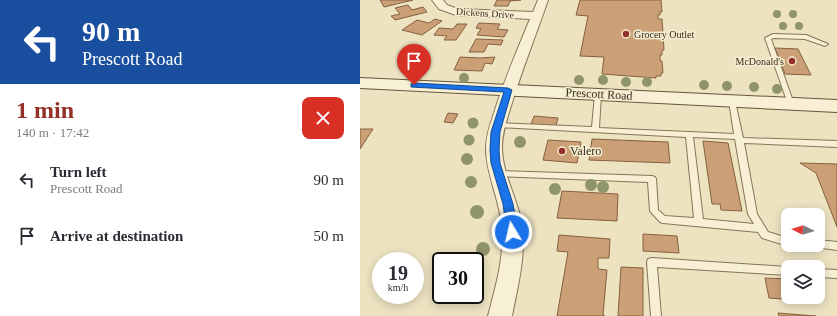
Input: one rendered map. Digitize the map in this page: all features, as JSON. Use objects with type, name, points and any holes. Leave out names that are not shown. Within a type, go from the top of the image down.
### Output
[{"type":"main road","name":"Prescott Road","points":[[360,83],[837,106]]},
{"type":"street","name":"Dickens Drive","points":[[437,0],[443,6],[456,12],[537,16]]},
{"type":"street","points":[[500,316],[510,273],[513,242],[508,204],[494,150],[498,125],[508,90],[543,0]]},
{"type":"lane","points":[[791,104],[768,38],[781,36],[806,37],[825,44]]},
{"type":"lane","points":[[595,130],[598,94]]},
{"type":"lane","points":[[732,101],[753,214],[765,235],[781,240]]},
{"type":"lane","points":[[498,125],[689,134],[837,144]]},
{"type":"lane","points":[[689,134],[699,223]]},
{"type":"lane","points":[[499,174],[652,179],[654,211],[663,219],[761,228]]},
{"type":"lane","points":[[825,245],[837,246]]},
{"type":"lane","points":[[656,316],[652,262],[781,271]]},
{"type":"lane","points":[[825,273],[837,274]]},
{"type":"building","points":[[380,0],[413,0],[384,7]]},
{"type":"building","points":[[497,0],[521,0],[510,1],[508,6],[494,6]]},
{"type":"building","points":[[580,0],[661,0],[662,12],[658,15],[658,19],[662,19],[664,50],[662,50],[662,55],[660,55],[663,73],[661,73],[661,76],[656,76],[656,78],[602,74],[604,57],[580,56],[588,16],[576,15]]},
{"type":"building","points":[[408,5],[412,10],[423,7],[427,12],[395,20],[391,16],[400,14],[395,8]]},
{"type":"building","points":[[435,19],[442,21],[422,35],[402,30],[417,20],[429,23]]},
{"type":"building","points":[[479,23],[500,24],[497,29],[508,30],[504,37],[477,35],[481,29],[476,28]]},
{"type":"building","points":[[457,24],[467,24],[456,40],[444,40],[447,36],[434,35],[439,28],[453,29]]},
{"type":"building","points":[[476,39],[503,40],[501,45],[488,44],[484,52],[469,52]]},
{"type":"building","name":"McDonald's","points":[[775,48],[798,49],[811,75],[785,74]]},
{"type":"building","points":[[460,57],[495,57],[492,64],[485,63],[482,71],[454,70]]},
{"type":"building","points":[[448,113],[458,114],[453,123],[444,122]]},
{"type":"building","points":[[534,116],[558,118],[555,129],[530,127]]},
{"type":"building","points":[[360,129],[373,129],[360,149]]},
{"type":"building","points":[[592,139],[668,142],[670,163],[589,160]]},
{"type":"building","name":"Valero","points":[[548,140],[581,142],[577,163],[543,160]]},
{"type":"building","points":[[703,141],[728,143],[742,211],[721,210],[720,204],[712,204]]},
{"type":"building","points":[[800,163],[837,164],[837,227],[816,173]]},
{"type":"building","points":[[562,191],[618,194],[617,221],[557,218]]},
{"type":"building","points":[[643,234],[677,236],[679,253],[643,251]]},
{"type":"building","points":[[559,235],[610,239],[609,258],[598,258],[598,269],[607,270],[603,315],[605,316],[557,316],[568,252],[557,251]]},
{"type":"building","points":[[621,267],[643,268],[643,316],[618,316]]},
{"type":"building","points":[[765,278],[781,279],[781,299],[769,298]]},
{"type":"building","points":[[778,313],[816,316],[779,316]]},
{"type":"place","name":"Grocery Outlet","points":[[626,34]]},
{"type":"place","name":"McDonald's","points":[[792,61]]},
{"type":"place","name":"Valero","points":[[562,151]]},
{"type":"route","points":[[414,85],[508,90],[496,132],[494,150],[496,163],[508,204],[512,232]]}]
